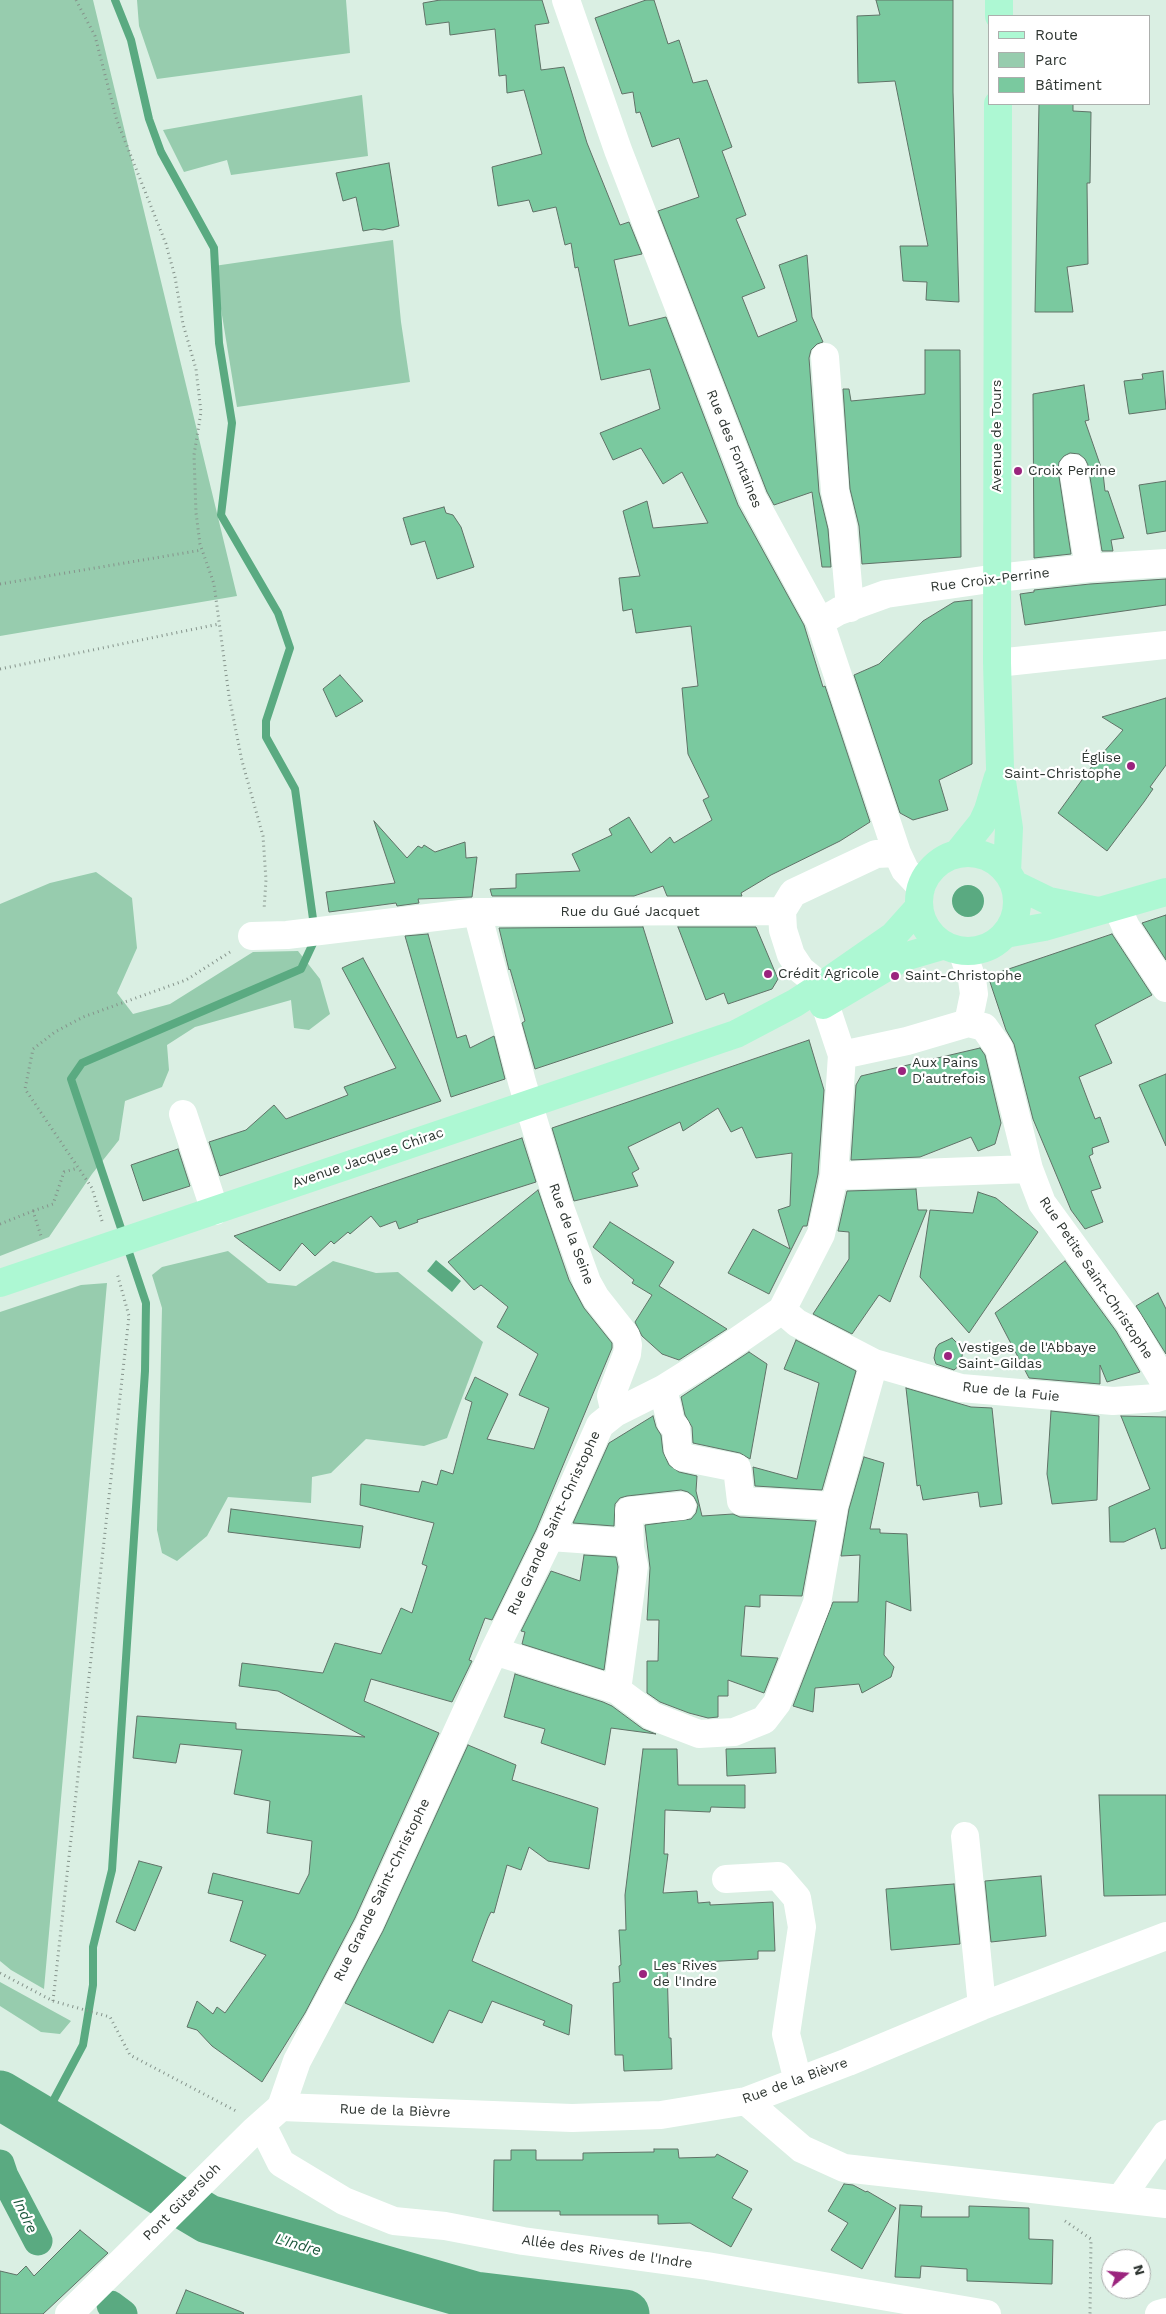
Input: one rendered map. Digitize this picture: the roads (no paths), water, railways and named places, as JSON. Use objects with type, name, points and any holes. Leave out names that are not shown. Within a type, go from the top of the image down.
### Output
[{"type":"main road","points":[[999,0],[999,15]]},
{"type":"main road","name":"Avenue de Tours","points":[[998,105],[997,662],[1000,768],[1009,828],[1010,878]]},
{"type":"main road","name":"Avenue de Tours","points":[[957,854],[982,823],[988,810],[1000,768]]},
{"type":"main road","points":[[823,995],[893,936],[920,897],[927,875],[935,866],[957,854],[971,853],[997,862],[1010,878],[1048,901],[1109,909]]},
{"type":"main road","points":[[1005,934],[1016,910],[1010,878]]},
{"type":"main road","points":[[823,995],[904,957],[954,948],[986,947],[1005,934],[1044,927],[1166,892]]},
{"type":"main road","points":[[920,897],[924,922],[932,935],[954,948]]},
{"type":"main road","name":"Avenue Jacques Chirac","points":[[0,1284],[528,1103],[736,1034],[773,1031],[823,995]]},
{"type":"street","name":"Rue des Fontaines","points":[[566,0],[618,150],[753,499],[820,622],[837,679],[897,853],[920,897]]},
{"type":"street","points":[[825,357],[835,491],[843,526],[850,608]]},
{"type":"street","points":[[1074,468],[1089,568]]},
{"type":"street","name":"Rue Croix-Perrine","points":[[820,622],[886,594],[997,578],[1089,568],[1166,563]]},
{"type":"street","points":[[997,662],[1166,645]]},
{"type":"street","points":[[823,995],[801,970],[791,955],[783,930],[782,911],[793,893],[876,854],[897,853]]},
{"type":"street","points":[[1109,909],[1126,927],[1166,988]]},
{"type":"street","name":"Rue du Gué Jacquet","points":[[252,936],[287,935],[477,912],[782,911]]},
{"type":"street","points":[[477,912],[528,1103]]},
{"type":"street","points":[[842,1056],[968,1023],[974,994],[972,979],[954,948]]},
{"type":"street","name":"Rue Grande Saint-Christophe","points":[[266,2121],[369,1925],[494,1651],[550,1537],[600,1425],[615,1413],[663,1389],[714,1358],[782,1310],[821,1234],[834,1176],[842,1056],[823,995]]},
{"type":"street","name":"Rue Petite Saint-Christophe","points":[[968,1023],[984,1027],[999,1048],[1029,1169],[1042,1204],[1128,1322],[1166,1385]]},
{"type":"street","name":"Rue de la Seine","points":[[528,1103],[558,1202],[586,1282],[626,1336],[627,1354],[611,1396],[615,1413]]},
{"type":"street","points":[[183,1114],[215,1211]]},
{"type":"street","points":[[834,1176],[1029,1169]]},
{"type":"street","name":"Rue de la Fuie","points":[[782,1310],[797,1323],[874,1363],[961,1388],[1113,1401],[1157,1398],[1166,1395]]},
{"type":"street","points":[[494,1651],[617,1690],[652,1716],[700,1734],[734,1732],[764,1720],[777,1703],[818,1603],[834,1506],[874,1363]]},
{"type":"street","points":[[663,1389],[671,1423],[676,1428],[678,1450],[682,1457],[737,1468],[741,1501],[834,1506]]},
{"type":"street","points":[[617,1690],[634,1566],[630,1548],[629,1510],[682,1506]]},
{"type":"street","points":[[550,1537],[621,1542],[630,1548]]},
{"type":"street","points":[[965,1836],[982,2006]]},
{"type":"street","points":[[726,1878],[778,1876],[797,1898],[802,1928],[786,2034],[798,2081]]},
{"type":"street","name":"Rue de la Bièvre","points":[[266,2121],[572,2118],[661,2115],[746,2101],[982,2006],[1166,1936]]},
{"type":"street","points":[[746,2101],[802,2149],[844,2168],[1166,2204]]},
{"type":"street","name":"Pont Gütersloh","points":[[77,2306],[266,2121]]},
{"type":"street","name":"Allée des Rives de l'Indre","points":[[266,2121],[281,2163],[344,2201],[394,2221],[445,2226],[523,2240],[707,2266],[987,2314]]},
{"type":"street","points":[[1120,2199],[1166,2134]]},
{"type":"street","points":[[1160,2314],[1166,2312]]},
{"type":"waterway","points":[[115,0],[131,40],[149,119],[161,152],[214,248],[219,343],[232,423],[221,515],[278,613],[290,648],[266,721],[266,737],[295,789],[314,926]]},
{"type":"waterway","points":[[43,2120],[83,2045],[93,1985],[93,1947],[112,1870],[145,1371],[146,1303],[71,1079],[82,1063],[301,969],[316,937]]},
{"type":"waterway","name":"L'Indre","points":[[0,2095],[208,2219],[475,2296],[625,2314]]},
{"type":"waterway","name":"Indre","points":[[0,2164],[4,2176],[38,2241]]},
{"type":"waterway","name":"Indre","points":[[111,2305],[123,2314]]},
{"type":"place","name":"Croix Perrine","points":[[1018,471]]},
{"type":"place","name":"Église Saint-Christophe","points":[[1131,766]]},
{"type":"place","name":"Crédit Agricole","points":[[768,974]]},
{"type":"place","name":"Saint-Christophe","points":[[895,976]]},
{"type":"place","name":"Aux Pains D'autrefois","points":[[902,1071]]},
{"type":"place","name":"Vestiges de l'Abbaye Saint-Gildas","points":[[948,1356]]},
{"type":"place","name":"Les Rives de l'Indre","points":[[643,1974]]}]
